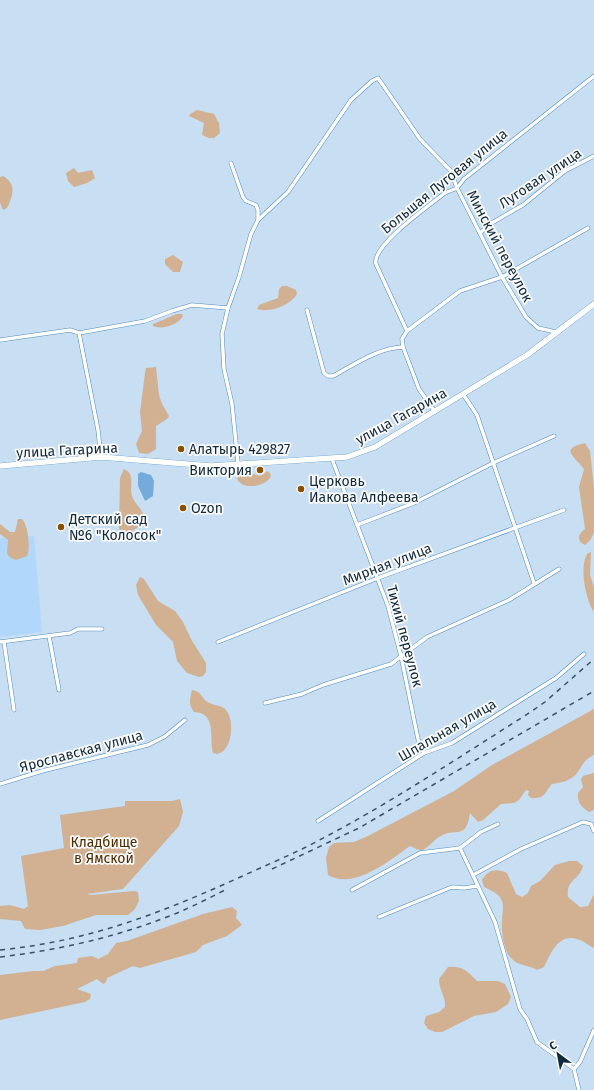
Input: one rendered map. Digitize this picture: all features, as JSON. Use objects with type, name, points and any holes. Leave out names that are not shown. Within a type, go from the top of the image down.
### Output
[{"type":"main road","name":"улица Гагарина","points":[[0,466],[101,457],[204,466],[347,457],[375,447],[435,412],[527,355],[558,333],[594,304]]},
{"type":"street","name":"Большая Луговая улица","points":[[407,331],[376,264],[375,259],[377,253],[386,242],[415,217],[445,193],[456,188],[464,179],[594,76]]},
{"type":"street","name":"Минский переулок","points":[[258,220],[288,192],[351,100],[372,81],[378,78],[420,139],[451,171],[456,188],[502,277],[532,323],[538,328],[558,333]]},
{"type":"street","name":"Луговая улица","points":[[480,233],[490,224],[523,205],[565,171],[594,156]]},
{"type":"street","points":[[231,163],[243,197],[246,201],[256,205],[258,210],[258,220],[251,234],[239,277],[228,308],[222,334],[222,350],[232,404],[238,464]]},
{"type":"street","points":[[435,412],[419,389],[403,347],[402,339],[407,331],[460,291],[502,277],[588,228]]},
{"type":"street","points":[[0,340],[70,330],[79,333],[145,322],[172,310],[192,305],[228,308]]},
{"type":"street","points":[[307,310],[324,373],[328,376],[332,376],[379,352],[392,348],[403,347]]},
{"type":"street","points":[[79,333],[97,424],[101,457]]},
{"type":"street","points":[[463,394],[477,415],[534,583]]},
{"type":"street","points":[[357,525],[414,503],[493,463],[554,436]]},
{"type":"street","name":"Тихий переулок","points":[[332,459],[388,606],[401,656],[418,739],[424,753]]},
{"type":"street","name":"Мирная улица","points":[[218,642],[378,578],[564,510]]},
{"type":"street","points":[[265,703],[302,694],[323,685],[391,664],[426,637],[509,600],[534,583],[559,569]]},
{"type":"street","points":[[14,710],[2,642],[70,633],[78,629],[102,628]]},
{"type":"street","points":[[49,636],[59,690]]},
{"type":"street","name":"Шпальная улица","points":[[318,821],[424,753],[452,743],[556,678],[584,654]]},
{"type":"street","name":"Ярославская улица","points":[[0,784],[42,771],[148,745],[164,737],[185,720]]},
{"type":"street","points":[[473,875],[521,849],[583,822],[591,824],[594,831]]},
{"type":"street","points":[[352,890],[416,855],[460,848],[481,832],[498,824]]},
{"type":"street","points":[[460,848],[495,922],[520,1009],[527,1019],[537,1042],[574,1069],[580,1090]]},
{"type":"street","points":[[379,917],[452,887],[464,888],[477,886]]},
{"type":"street","points":[[574,1069],[580,1062],[594,1030]]},
{"type":"shaded area","points":[[141,472],[151,475],[154,481],[153,496],[145,501],[138,486],[138,474]]},
{"type":"shaded area","points":[[34,536],[42,632],[0,637],[0,538]]},
{"type":"green space","points":[[197,110],[214,114],[219,123],[220,133],[214,138],[209,138],[202,135],[204,123],[189,116]]},
{"type":"green space","points":[[74,168],[78,173],[92,170],[95,178],[87,183],[74,187],[68,181],[66,173]]},
{"type":"green space","points":[[3,176],[12,186],[12,195],[7,208],[3,210],[0,203],[0,177]]},
{"type":"green space","points":[[173,255],[183,262],[180,272],[173,272],[165,264],[165,259]]},
{"type":"green space","points":[[282,286],[287,286],[296,290],[297,294],[289,302],[279,308],[267,310],[257,309],[259,305],[278,298],[279,289]]},
{"type":"green space","points":[[177,314],[182,314],[183,316],[170,326],[153,326],[153,324]]},
{"type":"green space","points":[[156,367],[159,395],[169,416],[156,426],[156,449],[148,454],[139,453],[136,444],[142,431],[140,412],[145,373],[146,368]]},
{"type":"green space","points":[[585,443],[590,451],[594,488],[594,532],[591,539],[585,545],[580,542],[579,539],[581,533],[585,529],[579,487],[584,469],[573,457],[571,450],[577,445]]},
{"type":"green space","points":[[124,469],[130,474],[132,496],[143,513],[142,522],[139,527],[128,533],[119,530],[120,478]]},
{"type":"green space","points":[[245,470],[259,475],[264,474],[267,471],[271,474],[270,478],[263,484],[248,486],[244,485],[237,479],[241,471]]},
{"type":"green space","points":[[18,519],[22,519],[26,526],[29,548],[27,556],[16,560],[9,557],[7,553],[8,540],[0,534],[0,524],[10,532],[15,532]]},
{"type":"green space","points":[[591,552],[590,575],[594,587],[594,612],[588,600],[584,584],[585,560],[587,554]]},
{"type":"green space","points":[[140,577],[144,579],[158,601],[175,611],[183,622],[191,639],[206,663],[206,672],[203,676],[199,677],[187,673],[177,661],[173,642],[156,625],[138,595],[136,585]]},
{"type":"green space","points":[[192,690],[199,693],[206,701],[224,708],[230,717],[230,740],[225,749],[220,753],[213,753],[211,726],[206,716],[201,713],[194,712],[191,707],[190,699]]},
{"type":"green space","points":[[594,709],[594,755],[589,757],[583,763],[577,773],[570,779],[564,782],[552,784],[544,795],[539,798],[531,798],[528,795],[529,791],[526,790],[519,800],[514,803],[501,804],[483,820],[478,822],[470,813],[466,827],[460,832],[441,836],[421,851],[410,846],[371,872],[349,879],[338,879],[328,875],[326,858],[329,847],[334,843],[354,842],[368,836],[454,791],[492,765]]},
{"type":"green space","points":[[594,773],[594,810],[589,812],[580,804],[578,793],[583,787],[581,779],[583,776]]},
{"type":"green space","name":"Кладбище в Ямской","points":[[180,799],[183,812],[179,826],[123,889],[87,894],[138,892],[139,901],[135,909],[128,915],[96,915],[63,926],[40,930],[25,929],[21,921],[0,919],[0,906],[10,905],[24,909],[28,906],[21,856],[64,848],[60,815],[125,806],[125,801],[172,801]]},
{"type":"green space","points":[[569,861],[577,861],[583,866],[579,875],[569,887],[568,897],[580,907],[588,906],[594,894],[594,948],[580,940],[566,938],[553,950],[544,967],[537,970],[517,963],[509,956],[504,942],[502,931],[502,901],[497,894],[484,887],[482,880],[487,874],[496,870],[507,873],[516,894],[522,897],[528,893],[531,886],[540,881],[555,865]]},
{"type":"green space","points":[[232,907],[237,911],[236,918],[242,925],[227,936],[203,945],[196,952],[140,968],[133,966],[107,978],[106,982],[103,984],[97,979],[77,989],[91,994],[90,999],[85,1002],[0,1020],[0,975],[43,971],[55,966],[77,963],[78,958],[92,956],[98,959],[108,954],[116,943],[127,941],[203,914]]},
{"type":"green space","points":[[448,967],[461,968],[477,981],[498,981],[505,984],[511,997],[508,1004],[496,1012],[474,1016],[442,1032],[435,1032],[428,1029],[424,1023],[426,1016],[439,1012],[445,1007],[439,979]]},
{"type":"railway","points":[[0,950],[63,940],[121,925],[178,904],[302,849],[388,802],[526,715],[545,702],[594,659]]},
{"type":"railway","points":[[272,869],[359,828],[594,691]]},
{"type":"railway","points":[[0,957],[44,951],[88,942],[130,930],[179,912],[225,890]]},
{"type":"place","name":"Алатырь 429827","points":[[181,449]]},
{"type":"place","name":"Виктория","points":[[260,470]]},
{"type":"place","name":"Церковь Иакова Алфеева","points":[[301,489]]},
{"type":"place","name":"Ozon","points":[[183,508]]},
{"type":"place","name":"Детский сад №6 \"Колосок\"","points":[[61,527]]}]
